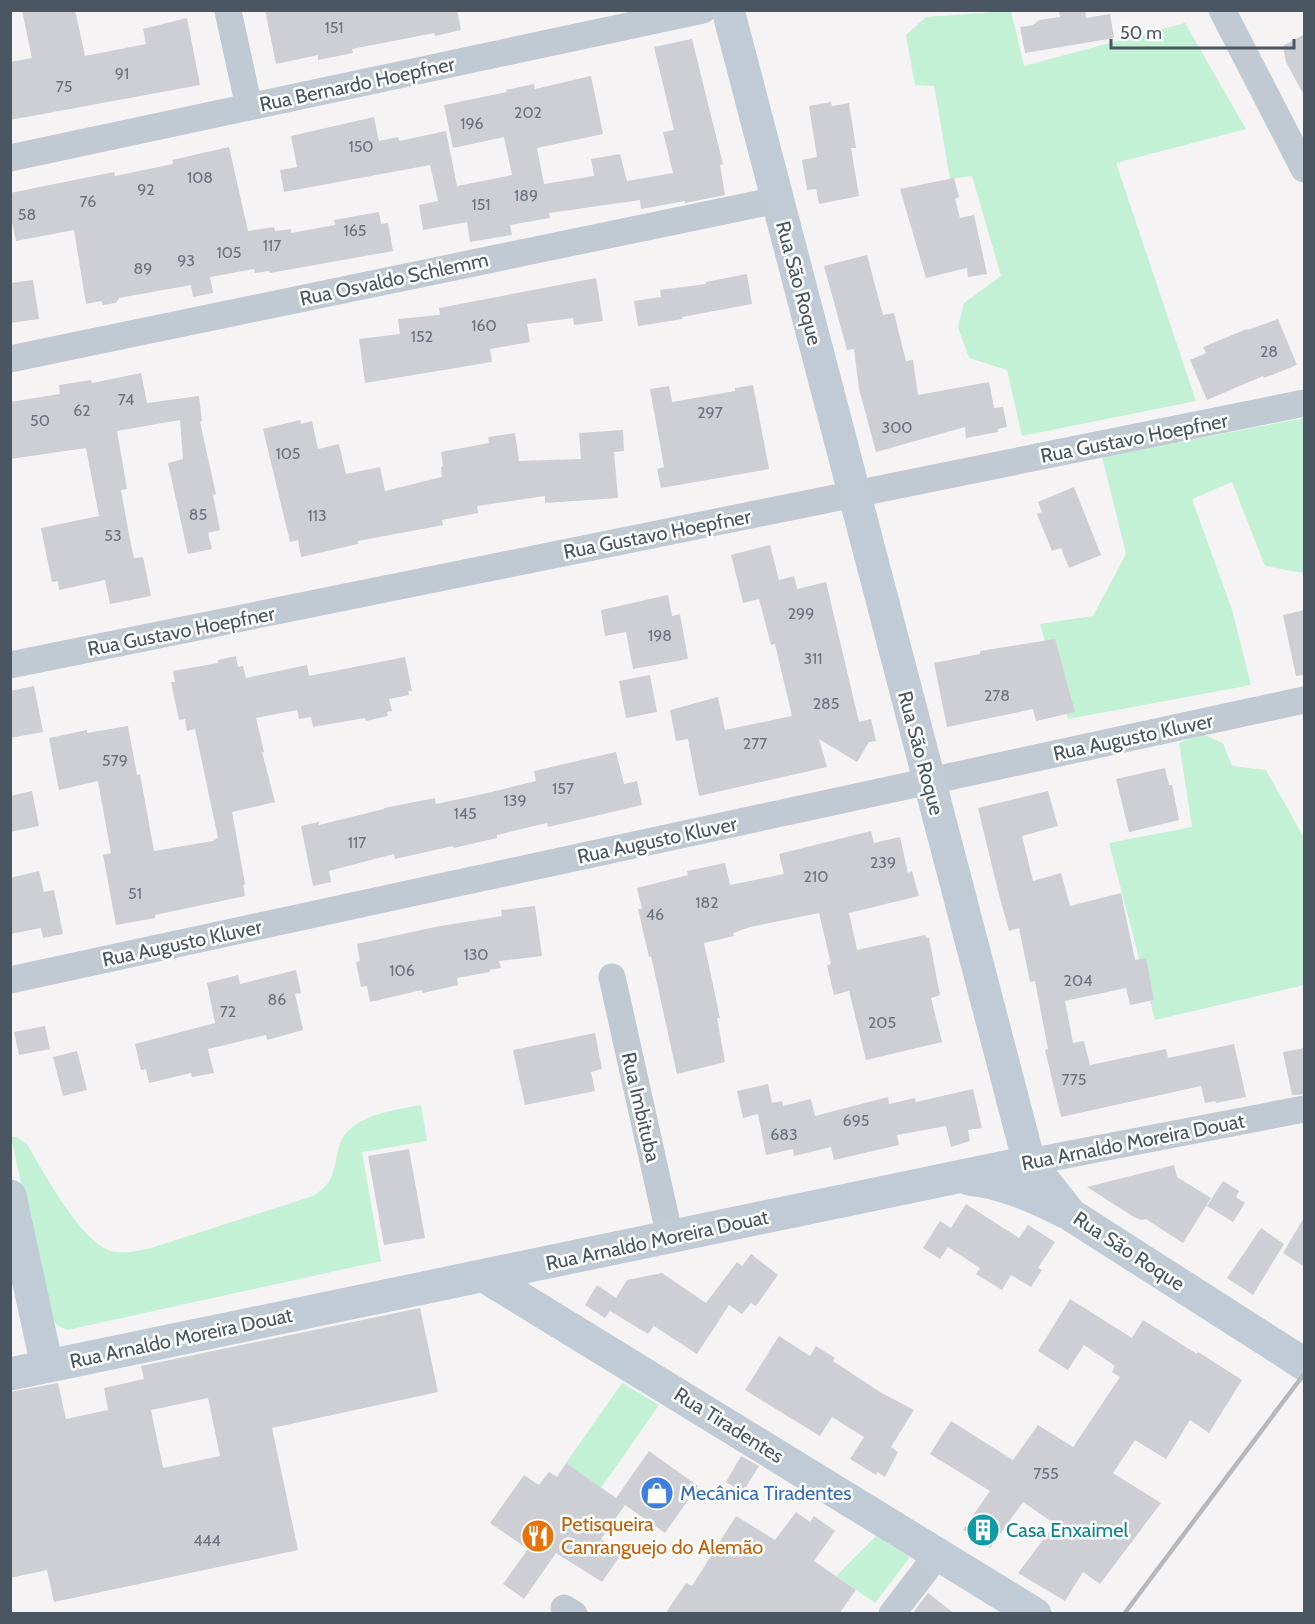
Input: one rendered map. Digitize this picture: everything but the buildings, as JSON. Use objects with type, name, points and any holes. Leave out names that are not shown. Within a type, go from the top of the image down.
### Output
[{"type":"street","name":"Rua Bernardo Hoepfner","points":[[10,158],[703,10]]},
{"type":"street","name":"Rua São Roque","points":[[728,10],[1029,1162],[1071,1215],[1305,1364]]},
{"type":"street","points":[[1222,10],[1305,169]]},
{"type":"street","points":[[228,11],[249,107]]},
{"type":"street","name":"Rua Osvaldo Schlemm","points":[[10,359],[777,200]]},
{"type":"street","name":"Rua Gustavo Hoepfner","points":[[10,665],[1305,403]]},
{"type":"street","name":"Rua Augusto Kluver","points":[[10,980],[1305,700]]},
{"type":"street","name":"Rua Imbituba","points":[[612,977],[670,1237]]},
{"type":"street","name":"Rua Arnaldo Moreira Douat","points":[[10,1374],[1029,1162],[1305,1109]]},
{"type":"street","points":[[954,1178],[998,1184],[1031,1196],[1071,1215]]},
{"type":"street","points":[[10,1196],[47,1366]]},
{"type":"street","points":[[563,1323],[557,1283],[563,1269],[575,1257]]},
{"type":"street","name":"Rua Tiradentes","points":[[484,1276],[1035,1614]]},
{"type":"street","points":[[892,1614],[938,1554]]},
{"type":"green space","points":[[1011,11],[1024,66],[1185,23],[1246,129],[1116,163],[1196,401],[1022,436],[1007,370],[969,358],[958,327],[964,303],[1001,276],[972,176],[950,179],[934,86],[915,85],[906,35],[926,17]]},
{"type":"green space","points":[[1304,418],[1304,573],[1265,566],[1232,482],[1192,499],[1232,610],[1251,685],[1068,719],[1040,624],[1093,616],[1126,554],[1102,457]]},
{"type":"green space","points":[[1202,734],[1223,743],[1232,766],[1266,770],[1304,838],[1304,985],[1155,1020],[1109,843],[1192,827],[1179,743]]},
{"type":"green space","points":[[421,1105],[427,1141],[362,1152],[381,1261],[67,1330],[57,1325],[50,1316],[11,1137],[16,1137],[27,1144],[63,1204],[87,1234],[99,1245],[111,1251],[130,1252],[148,1249],[313,1196],[330,1180],[340,1144],[345,1134],[353,1126],[374,1116]]},
{"type":"green space","points":[[622,1383],[659,1405],[601,1488],[566,1463]]},
{"type":"green space","points":[[876,1536],[910,1557],[875,1603],[836,1576]]},
{"type":"railway","points":[[1124,1614],[1304,1374]]},
{"type":"place","name":"Mecânica Tiradentes","points":[[657,1493]]},
{"type":"place","name":"Casa Enxaimel","points":[[983,1530]]},
{"type":"place","name":"Petisqueira Canranguejo do Alemão","points":[[538,1536]]}]
